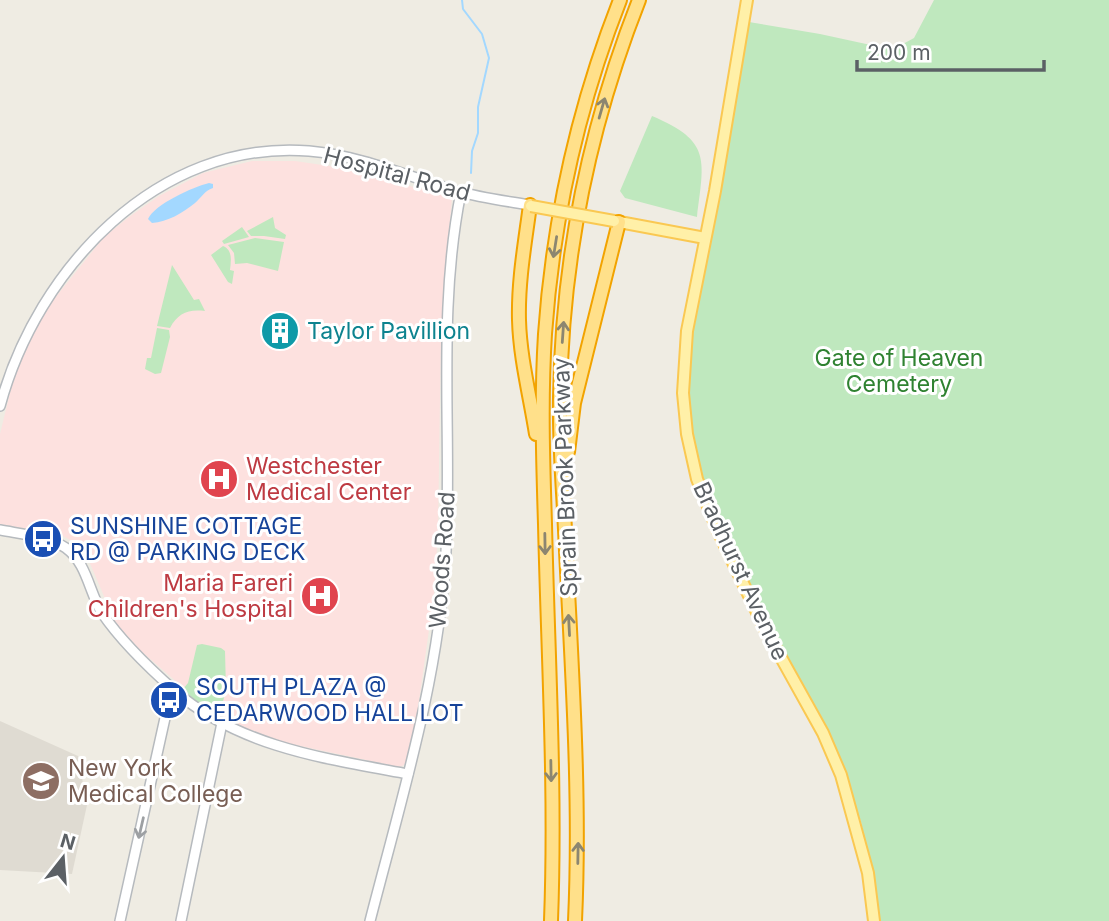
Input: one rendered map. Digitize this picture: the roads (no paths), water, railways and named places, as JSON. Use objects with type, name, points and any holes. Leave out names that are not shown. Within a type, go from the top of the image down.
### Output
[{"type":"highway","name":"Sprain Brook Parkway","points":[[551,921],[553,841],[544,476],[544,356],[556,235],[566,180],[582,116],[620,0]]},
{"type":"highway","name":"Sprain Brook Parkway","points":[[575,921],[578,808],[559,422],[560,368],[572,246],[584,181],[600,117],[639,0]]},
{"type":"highway","points":[[531,205],[520,279],[520,334],[544,476]]},
{"type":"highway","points":[[564,498],[574,403],[616,222]]},
{"type":"main road","name":"Bradhurst Avenue","points":[[747,0],[687,331],[684,362],[685,414],[691,457],[705,502],[751,601],[836,760],[862,847],[874,921]]},
{"type":"main road","name":"Hospital Road","points":[[531,205],[705,238]]},
{"type":"street","name":"Hospital Road","points":[[0,405],[12,367],[30,325],[74,260],[128,208],[182,176],[240,155],[269,150],[309,151],[349,159],[461,192],[531,205]]},
{"type":"street","name":"Woods Road","points":[[370,921],[427,695],[444,579],[449,286],[453,236],[461,192]]},
{"type":"street","points":[[0,530],[52,541],[69,550],[80,563],[96,603],[124,640],[176,691],[222,723],[276,746],[408,775]]},
{"type":"street","points":[[120,921],[169,700],[176,691]]},
{"type":"street","points":[[181,921],[222,723]]},
{"type":"water","points":[[209,183],[213,184],[213,188],[180,213],[158,222],[152,223],[148,219],[166,202]]},
{"type":"waterway","points":[[462,0],[463,9],[482,34],[489,58],[478,107],[478,133],[472,151],[471,173]]},
{"type":"place","name":"Taylor Pavillion","points":[[280,331]]},
{"type":"place","name":"Westchester Medical Center","points":[[219,479]]},
{"type":"place","name":"SUNSHINE COTTAGE RD @ PARKING DECK","points":[[43,539]]},
{"type":"place","name":"Maria Fareri Children's Hospital","points":[[320,596]]},
{"type":"place","name":"SOUTH PLAZA @ CEDARWOOD HALL LOT","points":[[169,700]]},
{"type":"place","name":"New York Medical College","points":[[41,781]]},
{"type":"park label","name":"Gate of Heaven Cemetery","points":[[899,371]]}]
